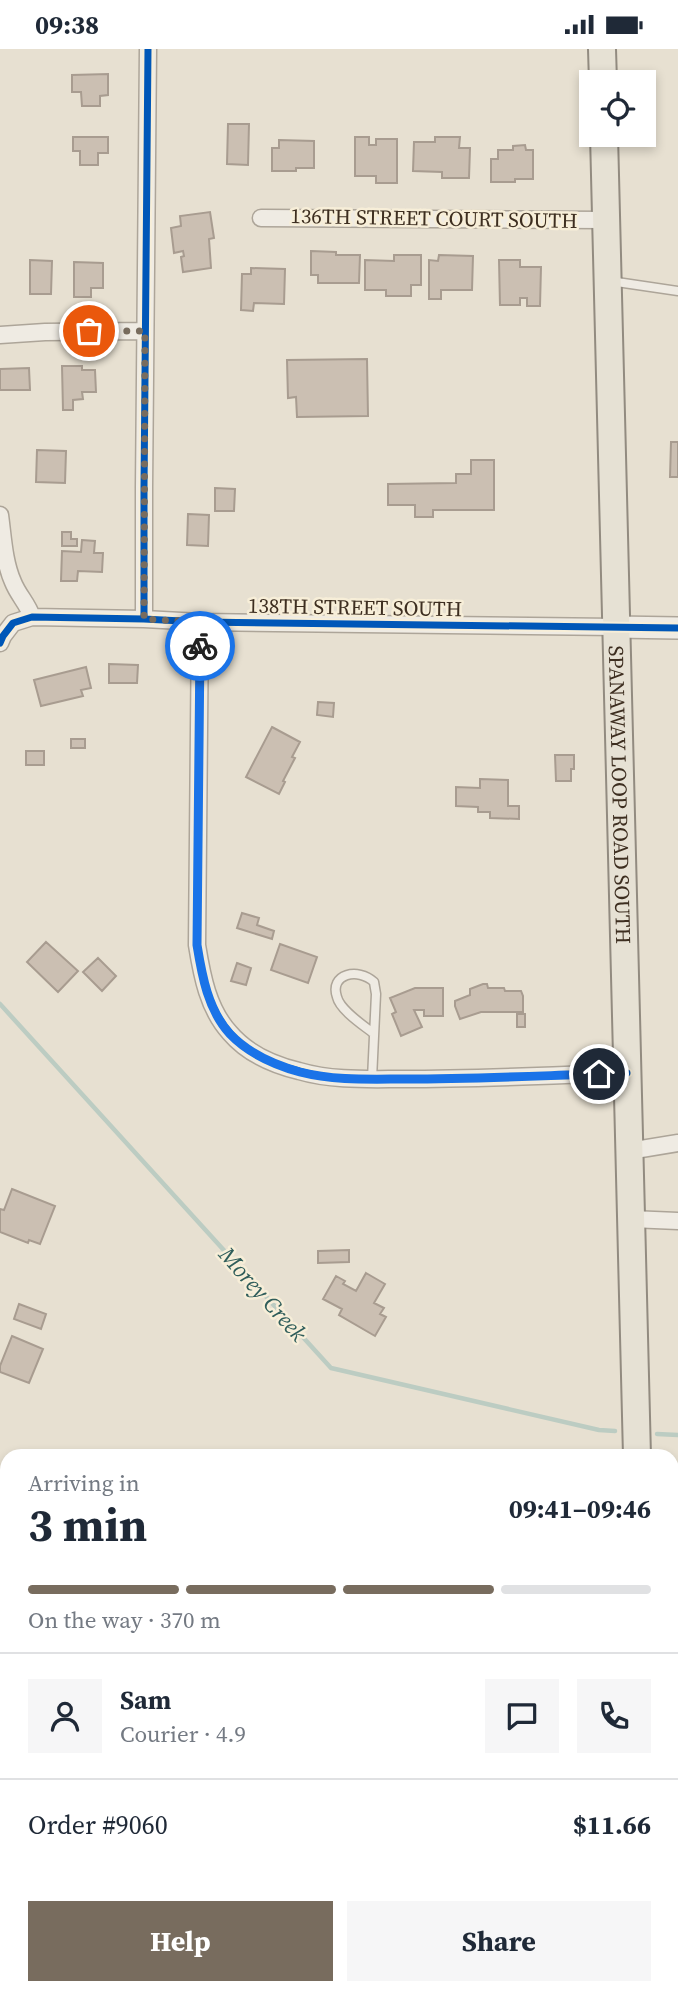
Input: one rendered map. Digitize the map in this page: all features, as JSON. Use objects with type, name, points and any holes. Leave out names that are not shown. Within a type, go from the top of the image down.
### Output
[{"type":"main road","points":[[602,49],[603,70]]},
{"type":"main road","name":"SPANAWAY LOOP ROAD SOUTH","points":[[604,147],[637,1449]]},
{"type":"street","points":[[144,619],[148,49]]},
{"type":"street","name":"136TH STREET COURT SOUTH","points":[[261,218],[606,220]]},
{"type":"street","points":[[0,335],[67,331],[145,331]]},
{"type":"street","points":[[0,515],[8,566],[7,580],[29,608],[32,617],[9,626],[0,643]]},
{"type":"street","name":"138TH STREET SOUTH","points":[[32,617],[200,622],[678,628]]},
{"type":"street","points":[[200,622],[197,945],[210,1001],[224,1026],[241,1044],[275,1064],[300,1072],[342,1079],[627,1073]]},
{"type":"street","points":[[629,1150],[678,1143]]},
{"type":"street","points":[[631,1220],[678,1221]]},
{"type":"lane","points":[[607,280],[678,291]]},
{"type":"lane","points":[[372,1079],[376,994],[374,982],[362,975],[347,975],[335,989],[335,995],[340,1005],[373,1033]]},
{"type":"building","points":[[108,74],[108,95],[100,96],[100,106],[82,106],[81,92],[72,92],[72,75]]},
{"type":"building","points":[[228,124],[249,124],[248,165],[227,164]]},
{"type":"building","points":[[73,137],[108,137],[108,153],[98,153],[98,165],[80,165],[80,151],[73,151]]},
{"type":"building","points":[[355,137],[369,137],[369,145],[376,145],[376,139],[397,139],[397,183],[376,183],[376,176],[355,176]]},
{"type":"building","points":[[435,137],[460,137],[459,148],[470,148],[469,178],[442,178],[442,172],[413,171],[414,142],[435,142]]},
{"type":"building","points":[[279,140],[314,141],[314,168],[272,171],[272,148],[279,148]]},
{"type":"building","points":[[525,145],[526,150],[533,150],[533,179],[491,182],[491,159],[498,159],[498,150],[513,150],[513,146]]},
{"type":"building","points":[[210,212],[214,238],[209,239],[211,268],[183,272],[183,251],[174,253],[171,228],[181,226],[180,216]]},
{"type":"building","points":[[311,251],[360,255],[359,283],[318,283],[318,275],[311,275]]},
{"type":"building","points":[[394,255],[421,255],[421,285],[411,285],[411,296],[386,296],[386,290],[365,290],[365,260],[394,261]]},
{"type":"building","points":[[439,255],[473,256],[472,290],[441,290],[441,299],[429,299],[429,260],[438,261]]},
{"type":"building","points":[[30,260],[52,261],[51,294],[30,294]]},
{"type":"building","points":[[499,260],[520,260],[520,267],[541,267],[540,306],[527,306],[527,298],[520,298],[520,305],[500,305]]},
{"type":"building","points":[[74,262],[103,263],[103,288],[91,288],[91,297],[74,297]]},
{"type":"building","points":[[251,268],[285,269],[284,304],[254,303],[253,311],[241,310],[242,274],[251,274]]},
{"type":"building","points":[[367,359],[368,416],[297,417],[296,397],[288,398],[287,360]]},
{"type":"building","points":[[62,366],[82,366],[82,370],[95,370],[96,392],[82,392],[83,399],[73,400],[73,410],[63,410]]},
{"type":"building","points":[[29,368],[30,390],[0,390],[0,369]]},
{"type":"building","points":[[671,442],[678,442],[678,477],[670,477]]},
{"type":"building","points":[[37,450],[66,451],[65,483],[36,482]]},
{"type":"building","points":[[471,460],[494,460],[494,510],[433,510],[433,517],[415,517],[415,505],[388,505],[388,484],[456,483],[456,474],[471,474]]},
{"type":"building","points":[[215,488],[235,489],[234,511],[215,511]]},
{"type":"building","points":[[188,514],[209,515],[208,546],[187,545]]},
{"type":"building","points":[[62,532],[71,532],[71,539],[77,539],[77,546],[62,546]]},
{"type":"building","points":[[82,540],[95,541],[94,553],[103,553],[102,572],[78,571],[77,581],[61,581],[62,551],[81,552]]},
{"type":"building","points":[[109,664],[138,665],[137,683],[109,683]]},
{"type":"building","points":[[86,667],[91,688],[81,690],[83,696],[41,706],[34,680]]},
{"type":"building","points":[[318,702],[334,703],[333,717],[317,715]]},
{"type":"building","points":[[272,727],[300,742],[279,794],[246,777]]},
{"type":"building","points":[[71,739],[85,739],[85,748],[71,748]]},
{"type":"building","points":[[26,751],[44,751],[44,765],[26,765]]},
{"type":"building","points":[[555,755],[574,755],[571,781],[556,781]]},
{"type":"building","points":[[480,779],[508,780],[508,806],[519,806],[519,819],[490,818],[490,812],[478,812],[478,807],[456,806],[456,787],[480,788]]},
{"type":"building","points":[[242,913],[259,918],[257,925],[274,931],[272,939],[237,928]]},
{"type":"building","points":[[46,942],[78,971],[58,992],[27,962]]},
{"type":"building","points":[[280,944],[317,957],[308,983],[271,970]]},
{"type":"building","points":[[98,958],[116,976],[102,991],[83,972]]},
{"type":"building","points":[[237,963],[251,968],[246,985],[231,981]]},
{"type":"building","points":[[487,984],[488,988],[521,991],[523,1012],[481,1012],[460,1019],[455,1001],[470,995],[470,989]]},
{"type":"building","points":[[415,988],[443,988],[443,1016],[424,1016],[424,1010],[414,1010],[422,1027],[401,1036],[392,1014],[396,1012],[390,998]]},
{"type":"building","points":[[517,1014],[525,1014],[525,1027],[517,1027]]},
{"type":"building","points":[[12,1189],[55,1206],[40,1244],[29,1240],[28,1243],[0,1232],[0,1209],[4,1210]]},
{"type":"building","points":[[349,1250],[349,1262],[318,1263],[318,1251]]},
{"type":"building","points":[[366,1273],[385,1284],[374,1303],[384,1308],[380,1314],[386,1317],[375,1336],[339,1315],[342,1309],[323,1299],[336,1276],[345,1281],[343,1284],[356,1291]]},
{"type":"building","points":[[19,1304],[46,1314],[41,1329],[14,1319]]},
{"type":"building","points":[[12,1336],[43,1349],[29,1383],[0,1372]]},
{"type":"waterway","name":"Morey Creek","points":[[0,1004],[331,1368],[599,1430],[615,1431]]},
{"type":"waterway","name":"Morey Creek","points":[[657,1434],[678,1435]]},
{"type":"cycle path","points":[[144,619],[148,49]]},
{"type":"cycle path","points":[[0,643],[13,623],[32,617],[200,622],[678,628]]},
{"type":"cycle path","points":[[200,622],[197,945],[211,1003],[230,1033],[244,1047],[271,1062],[312,1074],[338,1078],[432,1079],[627,1073]]},
{"type":"way so far","points":[[89,331],[145,331],[144,619],[200,622],[200,646]]},
{"type":"route","points":[[200,646],[197,945],[210,1001],[216,1015],[231,1035],[252,1052],[275,1064],[300,1072],[342,1079],[599,1074]]}]
